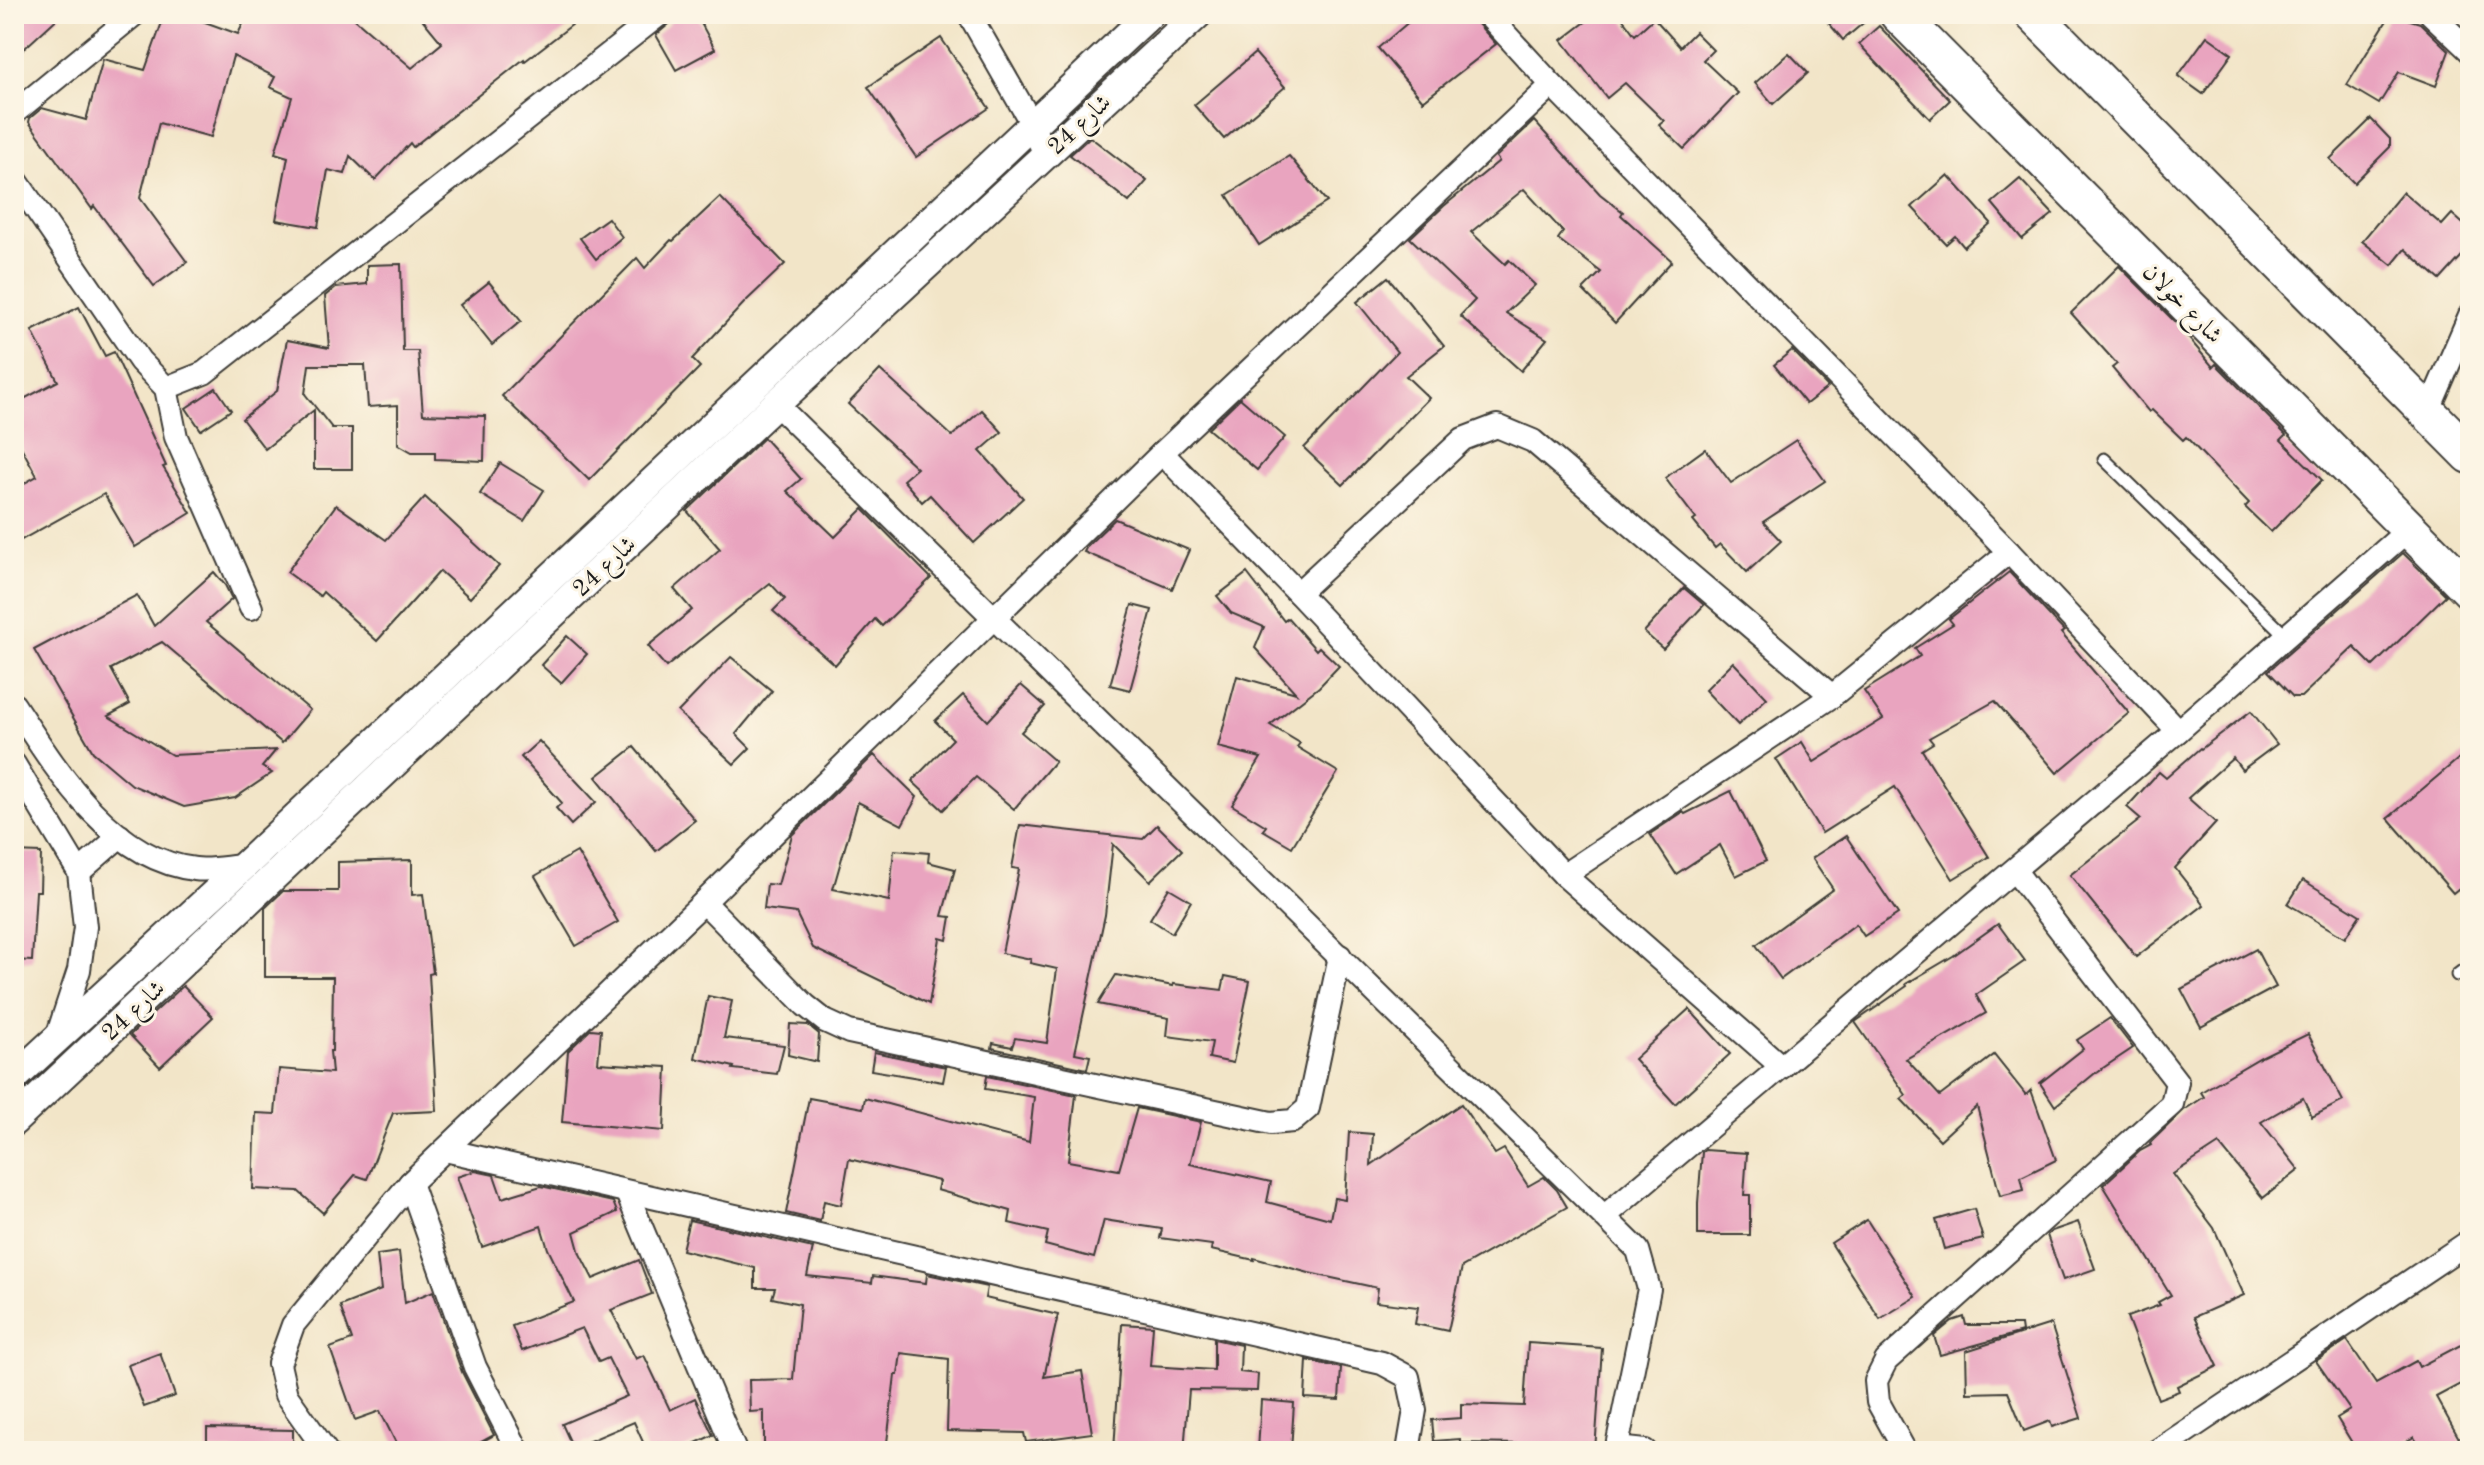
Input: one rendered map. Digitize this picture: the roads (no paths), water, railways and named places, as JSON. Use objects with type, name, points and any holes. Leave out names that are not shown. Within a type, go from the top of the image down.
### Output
[{"type":"main road","name":"شارع خولان","points":[[1898,14],[2470,590]]},
{"type":"main road","points":[[2033,14],[2470,455]]},
{"type":"street","points":[[14,113],[135,14]]},
{"type":"street","points":[[166,388],[204,373],[660,14]]},
{"type":"street","points":[[969,14],[1032,124],[1045,155]]},
{"type":"street","name":"شارع 24","points":[[14,1078],[244,866],[1150,14]]},
{"type":"street","name":"شارع 24","points":[[14,1121],[776,404],[1198,14]]},
{"type":"street","points":[[1487,14],[1552,85],[2009,552],[2178,731]]},
{"type":"street","points":[[2431,14],[2470,51]]},
{"type":"street","points":[[326,1451],[286,1395],[279,1364],[293,1325],[410,1183],[704,902],[1162,453],[1552,85]]},
{"type":"street","points":[[14,177],[140,361],[166,388],[176,437],[251,608]]},
{"type":"street","points":[[2428,412],[2470,315]]},
{"type":"street","points":[[776,404],[1638,1250],[1649,1289],[1617,1450],[1645,1451]]},
{"type":"street","points":[[1298,593],[1463,439],[1497,426],[1533,441],[1832,696]]},
{"type":"street","points":[[1162,453],[1564,875],[1782,1067]]},
{"type":"street","points":[[1605,1216],[2015,871],[2408,530]]},
{"type":"street","points":[[1564,875],[1832,696],[2009,552]]},
{"type":"street","points":[[14,705],[81,800],[120,836],[156,858],[195,869],[244,866]]},
{"type":"street","points":[[14,764],[79,872],[85,927],[79,970],[56,1042]]},
{"type":"street","points":[[79,872],[120,836]]},
{"type":"street","points":[[1905,1451],[1878,1402],[1876,1381],[1886,1361],[2172,1104],[2177,1082],[2015,871]]},
{"type":"street","points":[[704,902],[805,1005],[825,1021],[849,1032],[1271,1123],[1293,1121],[1308,1108],[1340,956]]},
{"type":"street","points":[[445,1150],[1382,1363],[1408,1377],[1415,1410],[1408,1451]]},
{"type":"street","points":[[410,1183],[475,1367],[518,1451]]},
{"type":"street","points":[[627,1193],[735,1451]]},
{"type":"street","points":[[2157,1451],[2470,1241]]},
{"type":"lane","points":[[2104,459],[2286,636]]},
{"type":"lane","points":[[2457,975],[2470,965]]}]
